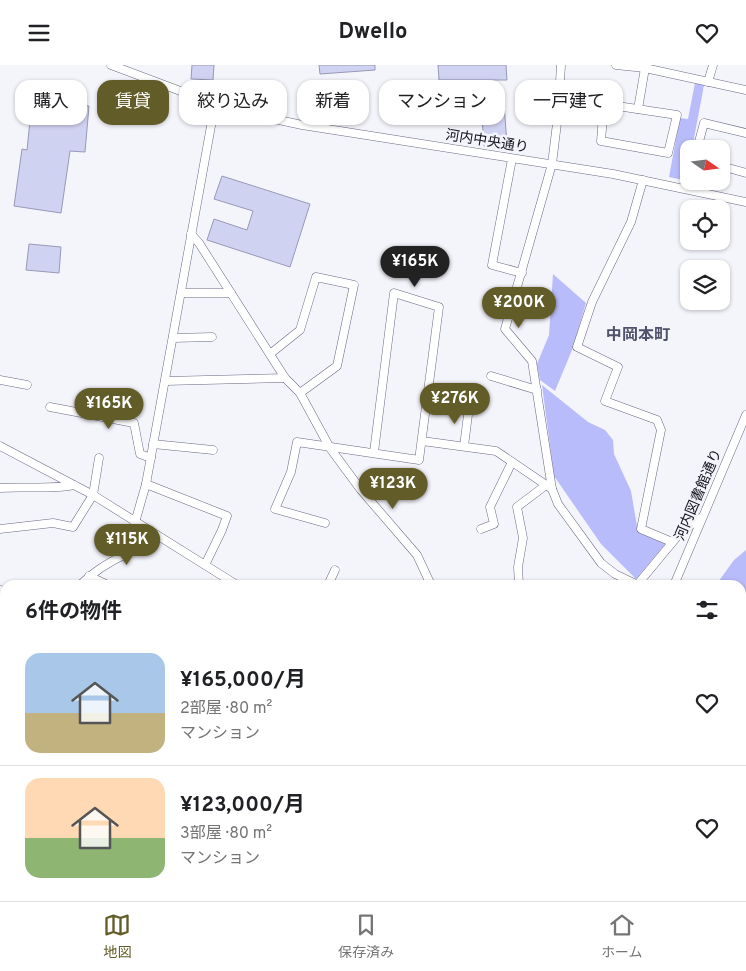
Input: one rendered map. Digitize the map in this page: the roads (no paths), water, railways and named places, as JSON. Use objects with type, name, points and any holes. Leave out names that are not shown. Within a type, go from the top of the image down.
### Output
[{"type":"street","name":"河内中央通り","points":[[111,65],[179,90]]},
{"type":"street","points":[[561,65],[558,115],[552,164],[505,329],[532,361],[549,487],[558,504],[601,563],[615,574],[627,580]]},
{"type":"street","points":[[616,65],[645,69],[746,90]]},
{"type":"street","points":[[708,82],[713,65]]},
{"type":"street","points":[[638,109],[645,69]]},
{"type":"street","points":[[604,104],[638,109],[677,115],[668,153],[601,141],[604,104]]},
{"type":"street","name":"河内中央通り","points":[[287,121],[512,159],[680,184]]},
{"type":"street","points":[[699,140],[704,123],[746,133]]},
{"type":"street","points":[[85,580],[108,562],[126,554],[146,484],[211,125]]},
{"type":"street","points":[[512,159],[492,265],[522,273]]},
{"type":"street","points":[[730,169],[746,173]]},
{"type":"street","points":[[644,180],[631,222],[592,302],[577,347],[618,367],[606,401],[657,420],[661,430],[641,529],[672,542]]},
{"type":"street","name":"河内中央通り","points":[[705,190],[746,202]]},
{"type":"street","points":[[191,234],[199,243],[285,378],[300,393],[330,448],[361,490],[417,555],[429,580]]},
{"type":"street","points":[[270,354],[300,330],[316,277],[354,285],[337,366],[300,393]]},
{"type":"street","points":[[181,293],[231,293]]},
{"type":"street","points":[[325,523],[275,509],[291,472],[297,442],[419,460],[439,307],[394,293],[374,453]]},
{"type":"street","points":[[173,338],[212,337]]},
{"type":"street","points":[[491,376],[537,390]]},
{"type":"street","points":[[165,381],[285,378]]},
{"type":"street","points":[[0,380],[27,385]]},
{"type":"street","points":[[50,407],[134,423],[140,454],[151,458]]},
{"type":"street","points":[[464,446],[469,407]]},
{"type":"street","name":"河内図書館通り","points":[[676,580],[746,415]]},
{"type":"street","points":[[422,441],[496,451],[549,487]]},
{"type":"street","points":[[153,444],[213,450]]},
{"type":"street","points":[[0,446],[93,495],[229,580]]},
{"type":"street","points":[[0,529],[53,523],[73,527],[93,495],[100,458]]},
{"type":"street","points":[[480,529],[494,524],[490,507],[512,462]]},
{"type":"street","points":[[146,484],[227,516],[205,565]]},
{"type":"street","points":[[0,488],[21,486],[59,488],[74,485]]},
{"type":"street","points":[[519,580],[518,567],[523,538],[517,507],[549,487]]},
{"type":"street","points":[[641,580],[681,532],[704,516]]},
{"type":"street","points":[[330,580],[335,570]]},
{"type":"street","points":[[89,576],[97,580]]},
{"type":"district","name":"中岡本町","points":[[638,336]]}]
